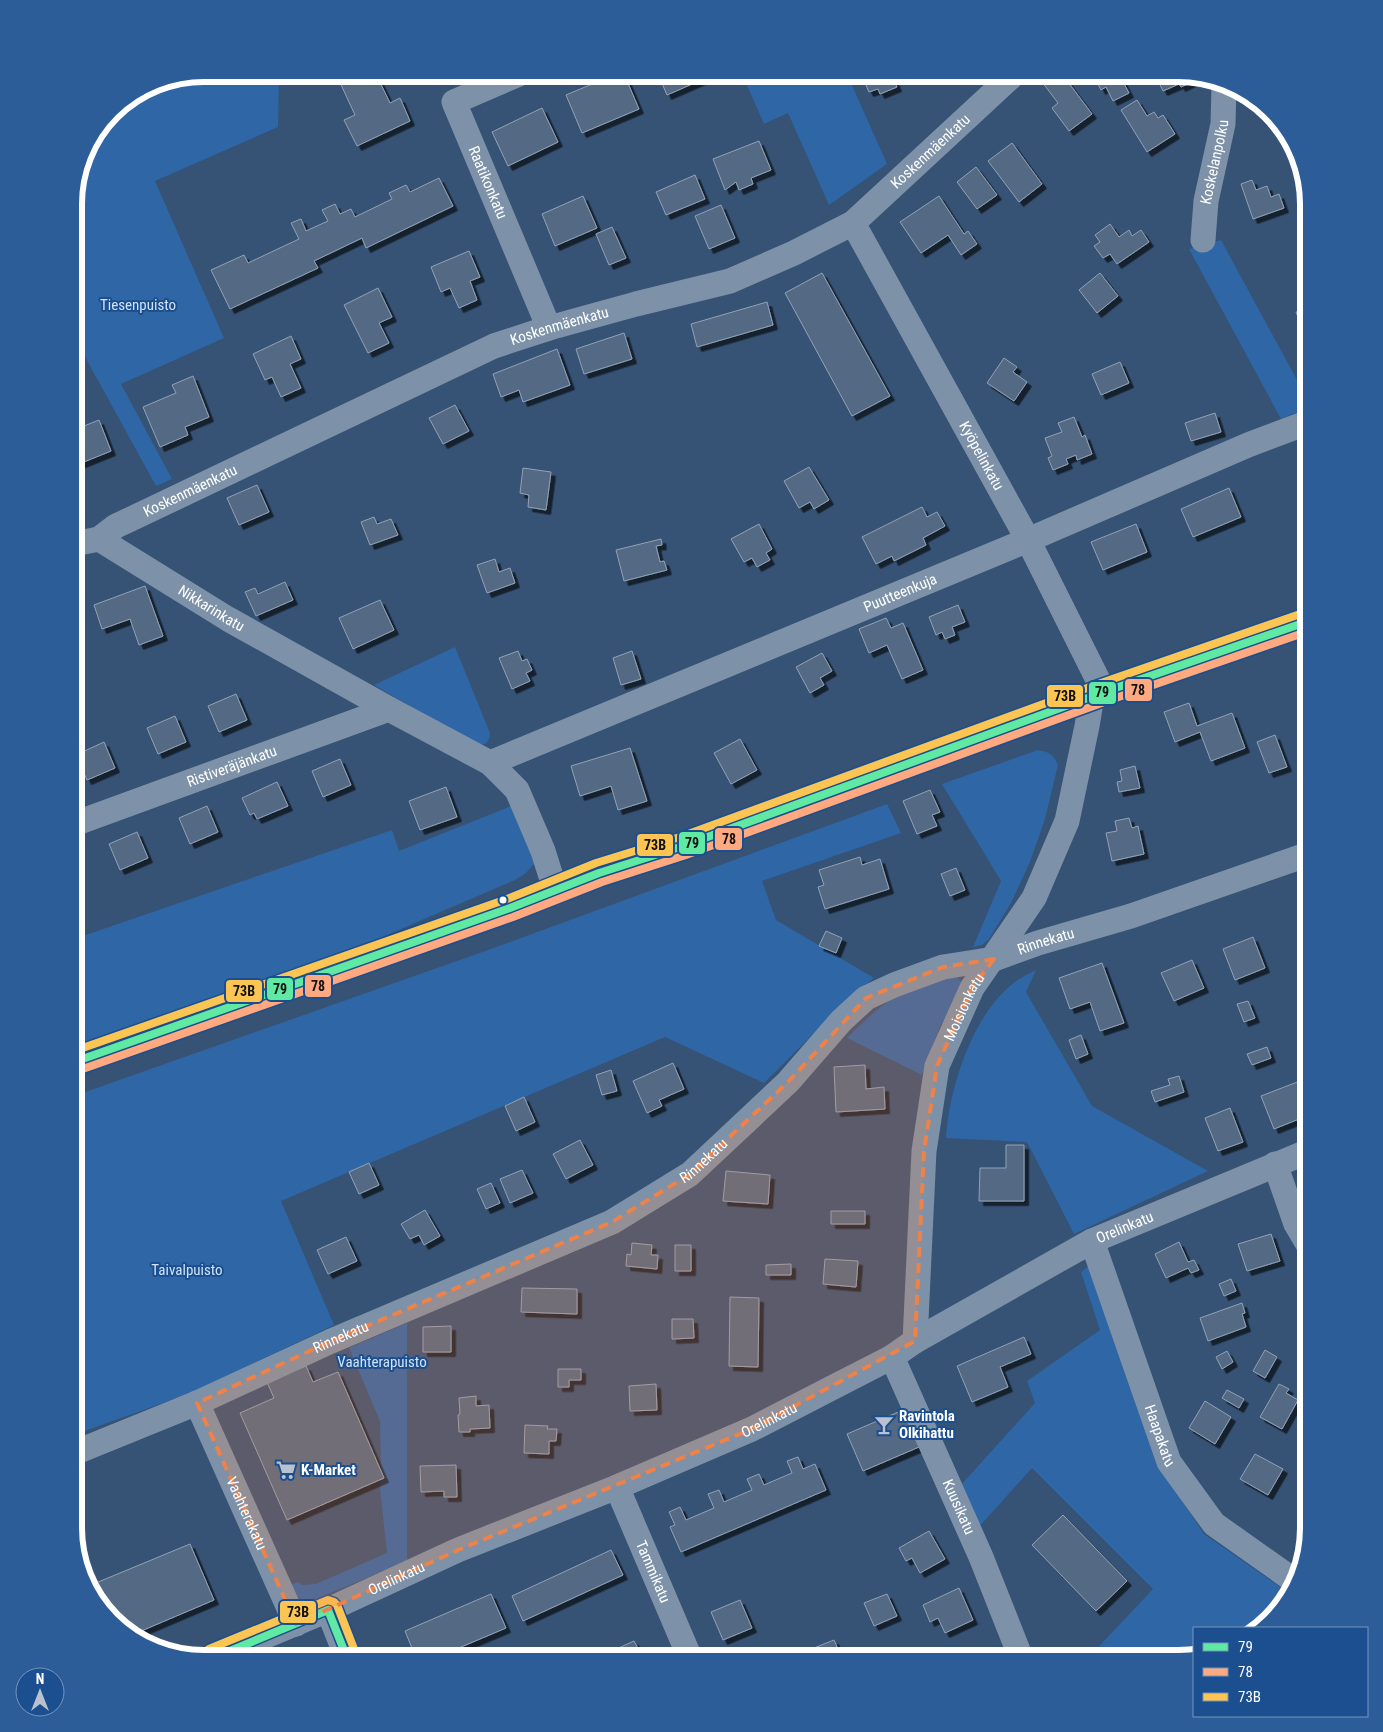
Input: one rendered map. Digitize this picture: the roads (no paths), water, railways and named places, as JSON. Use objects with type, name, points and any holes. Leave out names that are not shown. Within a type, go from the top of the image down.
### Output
[{"type":"main road","points":[[82,1059],[510,908],[555,889],[683,846],[1098,694],[1300,623]]},
{"type":"street","name":"Raatikonkatu","points":[[498,83],[454,102],[550,328]]},
{"type":"street","name":"Koskenmäenkatu","points":[[83,542],[99,539],[116,526],[130,519],[494,346],[636,304],[732,280],[794,253],[853,224],[1004,83]]},
{"type":"street","name":"Koskelanpolku","points":[[1203,240],[1206,201],[1223,124],[1224,92]]},
{"type":"street","name":"Kyöpelinkatu","points":[[853,224],[1028,540],[1098,694]]},
{"type":"street","name":"Puutteenkuja","points":[[490,763],[1028,540],[1248,445],[1300,425]]},
{"type":"street","name":"Nikkarinkatu","points":[[99,539],[228,619],[490,763],[517,790],[543,851],[555,889]]},
{"type":"street","name":"Moisionkatu","points":[[916,1341],[924,1151],[937,1066],[972,988],[994,959],[1034,898],[1066,821],[1087,726],[1098,694]]},
{"type":"street","name":"Ristiveräjänkatu","points":[[83,821],[389,709]]},
{"type":"street","name":"Rinnekatu","points":[[82,1450],[197,1403],[329,1342],[612,1222],[690,1174],[788,1082],[841,1021],[866,998],[894,984],[943,967],[994,959],[1038,943],[1131,916],[1300,857]]},
{"type":"street","name":"Orelinkatu","points":[[233,1650],[328,1610],[458,1550],[617,1487],[752,1429],[892,1356],[1092,1241],[1300,1154]]},
{"type":"street","points":[[1275,1164],[1300,1231]]},
{"type":"street","name":"Haapakatu","points":[[1092,1241],[1169,1462],[1214,1524],[1290,1578]]},
{"type":"street","name":"Kuusikatu","points":[[892,1356],[981,1557],[1017,1650]]},
{"type":"street","name":"Vaahterakatu","points":[[197,1403],[296,1624]]},
{"type":"street","name":"Tammikatu","points":[[617,1487],[687,1650]]},
{"type":"street","points":[[328,1610],[344,1650]]},
{"type":"place","name":"Ravintola Olkihattu","points":[[884,1425]]},
{"type":"place","name":"K-Market","points":[[286,1470]]},
{"type":"park label","name":"Tiesenpuisto","points":[[138,305]]},
{"type":"park label","name":"Taivalpuisto","points":[[187,1270]]},
{"type":"park label","name":"Vaahterapuisto","points":[[382,1362]]}]
